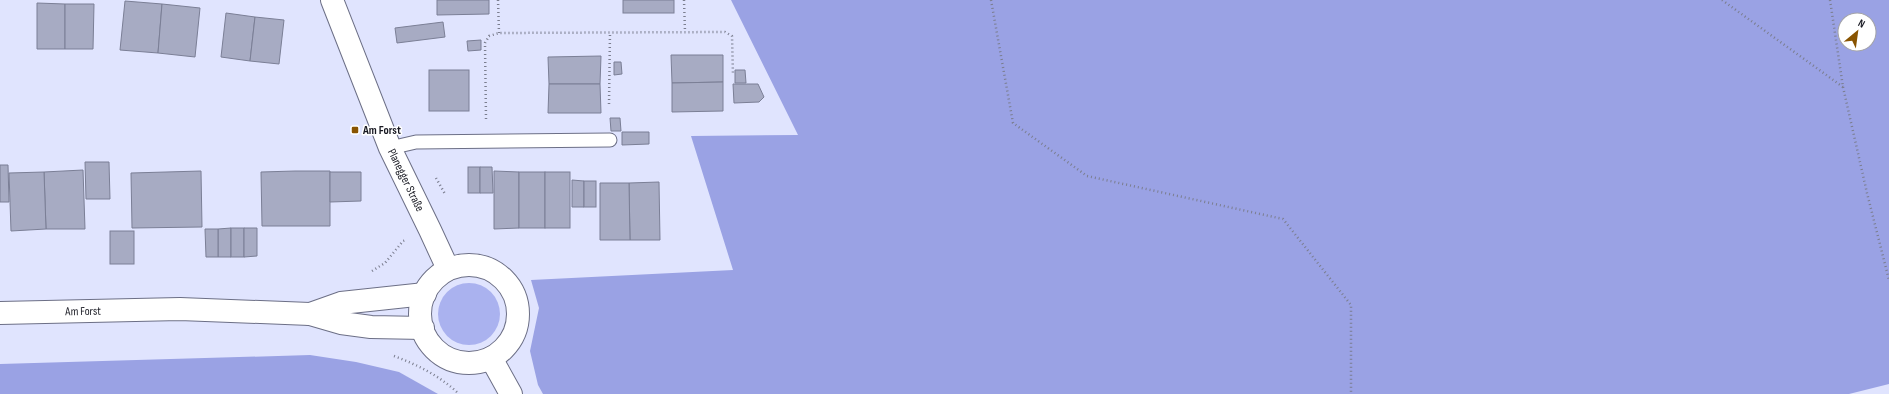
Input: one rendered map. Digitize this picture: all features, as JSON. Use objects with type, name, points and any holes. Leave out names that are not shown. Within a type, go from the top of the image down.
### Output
[{"type":"street","name":"Planegger Straße","points":[[332,0],[390,148],[448,269]]},
{"type":"street","points":[[473,265],[490,269],[503,278],[513,291],[518,306],[518,322],[513,336],[504,349],[491,358],[475,362],[460,362],[445,356],[433,346],[423,328],[420,317],[422,300],[430,285],[448,269],[457,266],[473,265]]},
{"type":"street","name":"Am Forst","points":[[310,314],[341,303],[425,294]]},
{"type":"street","name":"Am Forst","points":[[0,313],[180,309],[310,314],[341,323],[371,327],[423,328]]},
{"type":"street","points":[[491,358],[511,394]]},
{"type":"lane","points":[[390,148],[416,142],[610,140]]},
{"type":"path","points":[[498,0],[499,33]]},
{"type":"path","points":[[684,0],[685,32]]},
{"type":"path","points":[[991,0],[1013,123],[1087,176],[1283,219],[1351,305],[1351,394]]},
{"type":"path","points":[[1722,0],[1843,87]]},
{"type":"path","points":[[1830,0],[1843,87],[1866,193],[1889,280]]},
{"type":"path","points":[[609,104],[610,32]]},
{"type":"path","points":[[486,122],[485,43],[489,36],[499,33],[726,32],[732,36],[733,75]]},
{"type":"path","points":[[368,300],[365,274],[385,263],[403,241],[430,230]]},
{"type":"path","points":[[387,353],[425,369],[449,385],[459,394]]},
{"type":"shaded area","points":[[731,0],[1889,0],[1889,384],[1849,394],[543,394],[538,385],[530,351],[539,308],[531,280],[733,270],[691,136],[798,135]]},
{"type":"shaded area","points":[[463,283],[475,283],[491,292],[498,302],[500,314],[498,326],[491,336],[475,345],[463,345],[452,340],[443,331],[438,320],[438,308],[443,297],[452,288]]},
{"type":"shaded area","points":[[310,355],[356,362],[399,372],[438,394],[0,394],[0,364]]},
{"type":"building","points":[[437,0],[489,0],[489,14],[437,15]]},
{"type":"building","points":[[623,0],[674,0],[674,13],[623,13]]},
{"type":"building","points":[[125,1],[162,4],[158,53],[120,50]]},
{"type":"building","points":[[37,3],[65,4],[65,49],[37,49]]},
{"type":"building","points":[[65,4],[94,4],[93,49],[65,49]]},
{"type":"building","points":[[162,4],[200,8],[195,57],[158,53]]},
{"type":"building","points":[[226,13],[255,17],[250,61],[221,57]]},
{"type":"building","points":[[255,17],[284,20],[279,64],[250,61]]},
{"type":"building","points":[[443,22],[445,37],[397,43],[395,28]]},
{"type":"building","points":[[481,40],[481,50],[468,51],[467,41]]},
{"type":"building","points":[[671,55],[723,55],[723,82],[672,83]]},
{"type":"building","points":[[601,56],[600,84],[549,84],[548,57]]},
{"type":"building","points":[[614,62],[621,62],[622,74],[614,75]]},
{"type":"building","points":[[429,70],[469,70],[469,111],[429,111]]},
{"type":"building","points":[[735,70],[745,70],[746,83],[735,83]]},
{"type":"building","points":[[723,82],[723,111],[672,112],[672,83]]},
{"type":"building","points":[[549,84],[600,84],[601,113],[548,113]]},
{"type":"building","points":[[733,84],[758,84],[764,97],[759,102],[734,103]]},
{"type":"building","points":[[610,118],[620,118],[621,131],[611,131]]},
{"type":"building","points":[[622,132],[649,132],[649,144],[622,145]]},
{"type":"building","points":[[85,162],[109,162],[110,199],[86,199]]},
{"type":"building","points":[[0,165],[8,165],[9,202],[0,202]]},
{"type":"building","points":[[468,167],[480,167],[480,193],[468,193]]},
{"type":"building","points":[[480,167],[492,167],[493,193],[480,193]]},
{"type":"building","points":[[83,170],[85,229],[46,229],[44,172]]},
{"type":"building","points":[[201,171],[202,227],[132,228],[131,173]]},
{"type":"building","points":[[330,171],[330,226],[262,226],[261,172]]},
{"type":"building","points":[[494,171],[519,172],[519,228],[494,229]]},
{"type":"building","points":[[44,172],[46,229],[11,231],[9,173]]},
{"type":"building","points":[[330,172],[361,172],[361,201],[330,202]]},
{"type":"building","points":[[519,172],[545,172],[545,228],[519,228]]},
{"type":"building","points":[[545,172],[570,172],[570,228],[545,228]]},
{"type":"building","points":[[572,180],[584,181],[584,207],[572,207]]},
{"type":"building","points":[[584,181],[596,181],[596,207],[584,207]]},
{"type":"building","points":[[659,182],[660,240],[630,240],[629,183]]},
{"type":"building","points":[[600,183],[629,183],[630,240],[600,240]]},
{"type":"building","points":[[231,228],[231,257],[218,257],[218,229]]},
{"type":"building","points":[[231,228],[244,228],[244,257],[231,257]]},
{"type":"building","points":[[244,228],[257,228],[257,256],[244,257]]},
{"type":"building","points":[[205,229],[218,229],[218,257],[206,257]]},
{"type":"building","points":[[110,231],[134,231],[134,264],[110,264]]},
{"type":"place","name":"Am Forst","points":[[355,130]]}]
